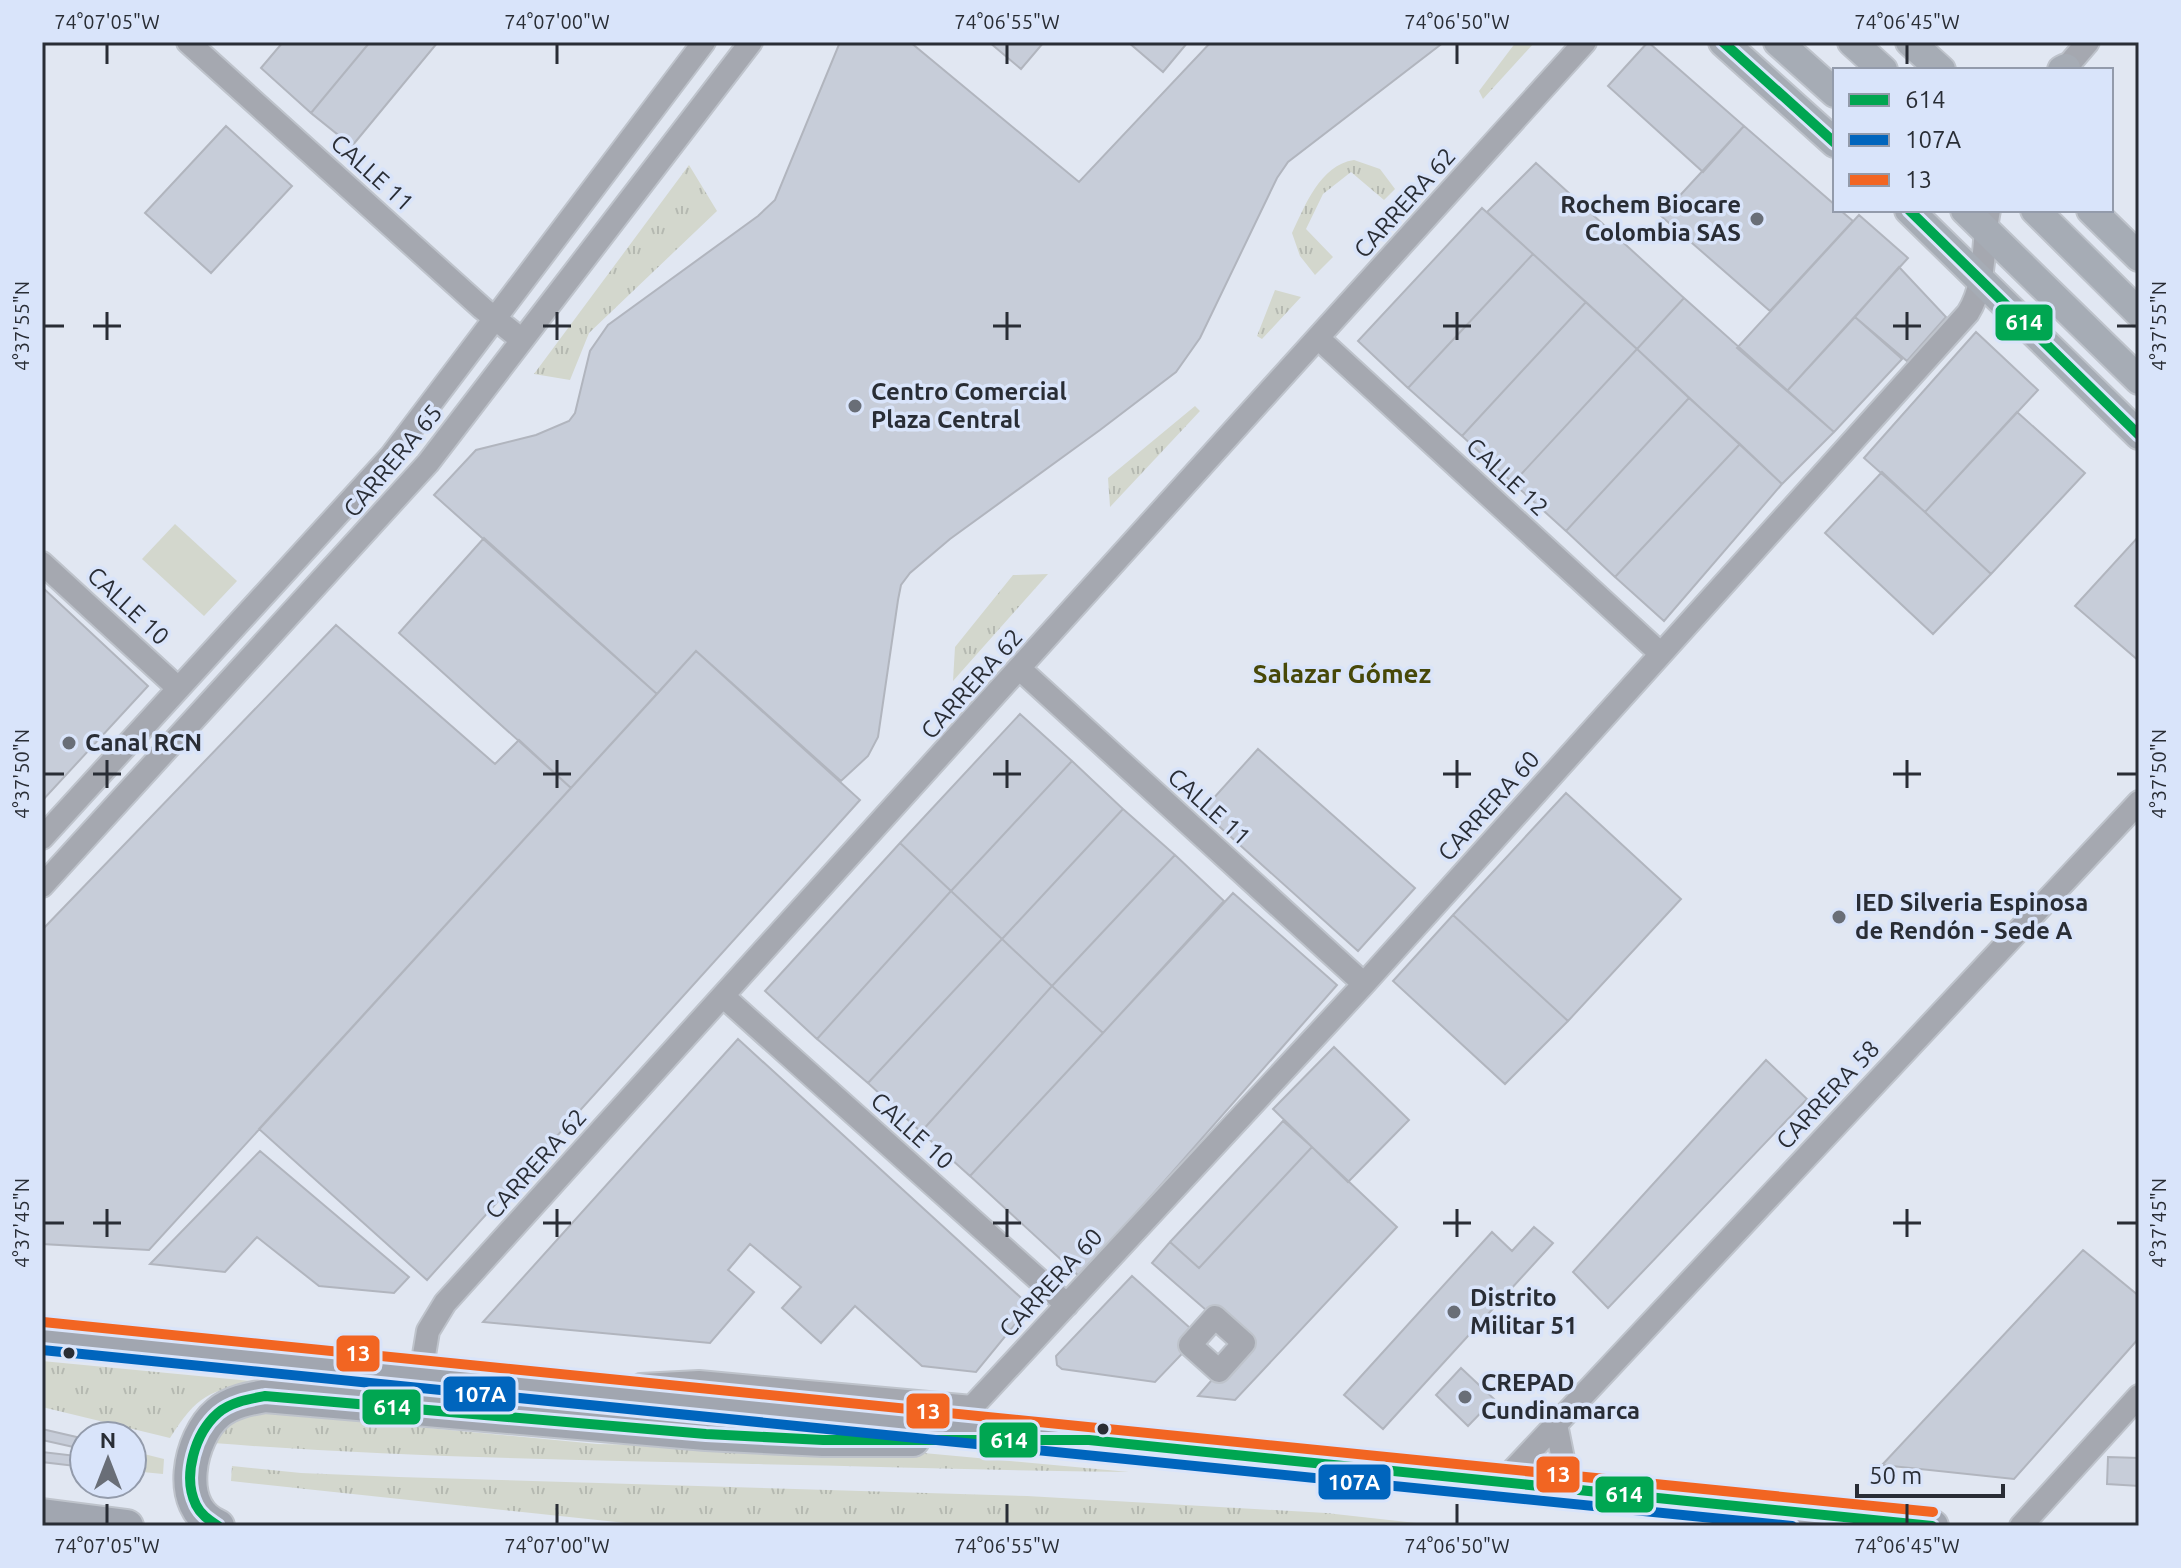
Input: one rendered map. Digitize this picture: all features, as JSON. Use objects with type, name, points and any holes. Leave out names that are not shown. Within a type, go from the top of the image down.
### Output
[{"type":"highway","points":[[42,1336],[1932,1526]]},
{"type":"highway","points":[[218,1526],[212,1524],[194,1504],[191,1479],[197,1441],[217,1413],[230,1405],[265,1396],[706,1434],[823,1440],[1089,1440]]},
{"type":"highway","points":[[972,1407],[1089,1440]]},
{"type":"highway","points":[[42,1515],[127,1526]]},
{"type":"main road","points":[[1723,42],[1833,141]]},
{"type":"main road","points":[[1778,42],[1833,91]]},
{"type":"main road","points":[[1852,42],[1881,68]]},
{"type":"main road","points":[[1910,42],[1939,68]]},
{"type":"main road","points":[[1911,212],[2139,435]]},
{"type":"main road","points":[[2037,212],[2139,313]]},
{"type":"main road","points":[[2093,212],[2139,257]]},
{"type":"main road","points":[[1980,216],[2139,380]]},
{"type":"street","name":"CALLE 11","points":[[188,42],[522,340]]},
{"type":"street","name":"CARRERA 65","points":[[42,838],[391,456],[704,42]]},
{"type":"street","name":"CARRERA 65","points":[[42,886],[401,496],[751,42]]},
{"type":"street","name":"CARRERA 62","points":[[421,1373],[428,1331],[438,1312],[1585,42]]},
{"type":"street","points":[[2065,68],[2088,42]]},
{"type":"street","name":"CARRERA 60","points":[[972,1407],[1364,984],[1968,313],[1976,301],[1980,282],[1980,216]]},
{"type":"street","name":"CALLE 12","points":[[1318,338],[1661,654]]},
{"type":"street","name":"CALLE 10","points":[[42,563],[178,688]]},
{"type":"street","name":"CALLE 11","points":[[1020,669],[1364,984]]},
{"type":"street","name":"CARRERA 58","points":[[1501,1483],[2139,802]]},
{"type":"street","name":"CALLE 10","points":[[724,997],[1067,1305]]},
{"type":"street","points":[[577,1389],[699,1382],[972,1407]]},
{"type":"street","points":[[2021,1526],[2139,1396]]},
{"type":"street","points":[[1556,1424],[1569,1489]]},
{"type":"green space","points":[[1516,42],[1535,42],[1483,99],[1479,91]]},
{"type":"green space","points":[[1354,160],[1380,169],[1395,189],[1384,200],[1351,172],[1323,194],[1306,229],[1333,257],[1315,275],[1300,256],[1292,233],[1308,199],[1323,178],[1342,163]]},
{"type":"green space","points":[[689,165],[717,211],[589,333],[570,380],[534,374]]},
{"type":"green space","points":[[1275,290],[1301,297],[1262,339],[1257,336]]},
{"type":"green space","points":[[1195,406],[1200,411],[1110,507],[1108,478]]},
{"type":"green space","points":[[175,524],[237,581],[204,616],[142,559]]},
{"type":"green space","points":[[1048,574],[953,681],[955,647],[1013,575]]},
{"type":"green space","points":[[42,1361],[261,1382],[207,1396],[189,1412],[170,1438],[148,1433],[148,1420],[96,1420],[42,1407]]},
{"type":"green space","points":[[248,1409],[299,1410],[396,1425],[597,1444],[902,1451],[1129,1472],[483,1457],[213,1443],[225,1423]]},
{"type":"green space","points":[[148,1455],[164,1459],[163,1474],[148,1473]]},
{"type":"green space","points":[[232,1466],[301,1473],[399,1477],[1027,1496],[1326,1513],[1443,1526],[654,1526],[231,1481]]},
{"type":"building","points":[[283,42],[370,42],[311,113],[261,68]]},
{"type":"building","points":[[370,42],[438,42],[352,146],[311,113]]},
{"type":"building","name":"Centro Comercial Plaza Central","points":[[840,42],[910,42],[1079,182],[1211,42],[1444,42],[1288,162],[1277,178],[1200,338],[1176,372],[950,539],[910,573],[901,585],[898,600],[878,737],[868,756],[841,781],[696,651],[657,694],[434,495],[476,450],[536,435],[569,421],[575,413],[590,351],[608,325],[758,216],[775,200]]},
{"type":"building","points":[[989,42],[1044,42],[1021,69]]},
{"type":"building","points":[[1128,42],[1188,42],[1163,72]]},
{"type":"building","points":[[1648,42],[1744,126],[1703,172],[1608,86]]},
{"type":"building","points":[[226,126],[292,186],[211,273],[145,213]]},
{"type":"building","name":"Rochem Biocare Colombia SAS","points":[[1744,126],[1833,203],[1833,212],[1842,212],[1853,221],[1770,311],[1661,216]]},
{"type":"building","points":[[1536,163],[1684,298],[1637,349],[1487,212]]},
{"type":"building","points":[[1482,208],[1533,254],[1408,388],[1358,341]]},
{"type":"building","points":[[1859,215],[1908,258],[1787,391],[1737,348]]},
{"type":"building","points":[[1533,254],[1586,302],[1462,436],[1408,388]]},
{"type":"building","points":[[1899,267],[1946,317],[1907,361],[1855,317]]},
{"type":"building","points":[[1684,298],[1834,432],[1782,484],[1637,349]]},
{"type":"building","points":[[1586,302],[1637,349],[1513,483],[1462,436]]},
{"type":"building","points":[[1855,317],[1902,359],[1834,432],[1787,391]]},
{"type":"building","points":[[1976,332],[2038,390],[1925,512],[1864,458]]},
{"type":"building","points":[[1637,349],[1689,398],[1566,531],[1513,483]]},
{"type":"building","points":[[1689,398],[1740,444],[1615,577],[1566,531]]},
{"type":"building","points":[[2017,412],[2085,473],[1991,574],[1925,512]]},
{"type":"building","points":[[1740,444],[1782,484],[1664,621],[1615,577]]},
{"type":"building","points":[[1882,472],[1991,574],[1933,634],[1825,533]]},
{"type":"building","points":[[2139,536],[2139,661],[2075,606]]},
{"type":"building","points":[[484,538],[657,694],[571,788],[399,633]]},
{"type":"building","name":"Canal RCN","points":[[42,587],[148,686],[42,801]]},
{"type":"building","points":[[336,625],[495,764],[519,740],[571,788],[149,1250],[42,1244],[42,930]]},
{"type":"building","points":[[696,651],[860,800],[427,1280],[259,1129]]},
{"type":"building","points":[[1020,714],[1072,761],[951,891],[900,843]]},
{"type":"building","points":[[1258,749],[1415,888],[1358,951],[1202,811]]},
{"type":"building","points":[[1072,761],[1123,809],[1002,939],[951,891]]},
{"type":"building","points":[[1566,793],[1681,899],[1568,1021],[1453,915]]},
{"type":"building","points":[[1123,809],[1175,855],[1052,986],[1002,939]]},
{"type":"building","points":[[900,843],[951,891],[817,1039],[765,991]]},
{"type":"building","points":[[1175,855],[1224,901],[1103,1033],[1052,986]]},
{"type":"building","points":[[951,891],[1002,939],[868,1083],[817,1039]]},
{"type":"building","points":[[1233,893],[1337,985],[1080,1277],[970,1176]]},
{"type":"building","points":[[1453,915],[1568,1021],[1505,1084],[1393,981]]},
{"type":"building","points":[[1002,939],[1052,986],[921,1132],[868,1083]]},
{"type":"building","points":[[1052,986],[1103,1033],[970,1176],[921,1132]]},
{"type":"building","points":[[738,1039],[1030,1306],[976,1372],[922,1366],[855,1306],[821,1343],[782,1308],[801,1287],[750,1244],[728,1270],[754,1292],[710,1343],[483,1322]]},
{"type":"building","points":[[1334,1047],[1409,1120],[1348,1182],[1273,1109]]},
{"type":"building","points":[[1766,1060],[1807,1099],[1608,1308],[1573,1272]]},
{"type":"building","points":[[1283,1121],[1312,1147],[1199,1268],[1170,1242]]},
{"type":"building","points":[[1312,1147],[1397,1227],[1235,1400],[1198,1396],[1244,1343],[1152,1263],[1170,1242],[1199,1268]]},
{"type":"building","points":[[260,1151],[409,1277],[394,1293],[319,1286],[257,1237],[225,1272],[150,1264]]},
{"type":"building","name":"Distrito Militar 51","points":[[1534,1227],[1553,1243],[1383,1429],[1344,1395],[1492,1232],[1512,1251]]},
{"type":"building","points":[[2083,1250],[2139,1296],[2139,1338],[2014,1479],[1882,1465]]},
{"type":"building","points":[[1132,1276],[1199,1336],[1155,1382],[1062,1369],[1057,1365],[1056,1356]]},
{"type":"building","name":"CREPAD Cundinamarca","points":[[1461,1368],[1494,1399],[1468,1426],[1436,1395]]},
{"type":"building","points":[[42,1429],[68,1435],[68,1446],[42,1440]]},
{"type":"building","points":[[42,1452],[68,1455],[68,1465],[42,1462]]},
{"type":"building","points":[[2108,1457],[2139,1458],[2139,1486],[2107,1484]]},
{"type":"transit line","name":"614","points":[[1723,42],[1833,141]]},
{"type":"transit line","name":"614","points":[[1911,212],[2139,435]]},
{"type":"transit line","name":"13","points":[[43,1322],[1933,1512]]},
{"type":"transit line","name":"107A","points":[[42,1350],[1792,1526]]},
{"type":"transit line","name":"614","points":[[218,1526],[200,1512],[192,1494],[191,1468],[197,1443],[210,1422],[223,1409],[265,1396],[706,1434],[823,1440],[1089,1440],[1932,1526]]},
{"type":"place","name":"Rochem Biocare Colombia SAS","points":[[1757,219]]},
{"type":"place","name":"Centro Comercial Plaza Central","points":[[855,406]]},
{"type":"place","name":"Canal RCN","points":[[69,743]]},
{"type":"place","name":"IED Silveria Espinosa de Rendón - Sede A","points":[[1839,917]]},
{"type":"place","name":"Distrito Militar 51","points":[[1454,1312]]},
{"type":"place","name":"CREPAD Cundinamarca","points":[[1465,1397]]},
{"type":"district","name":"Salazar Gómez","points":[[1342,674]]}]
